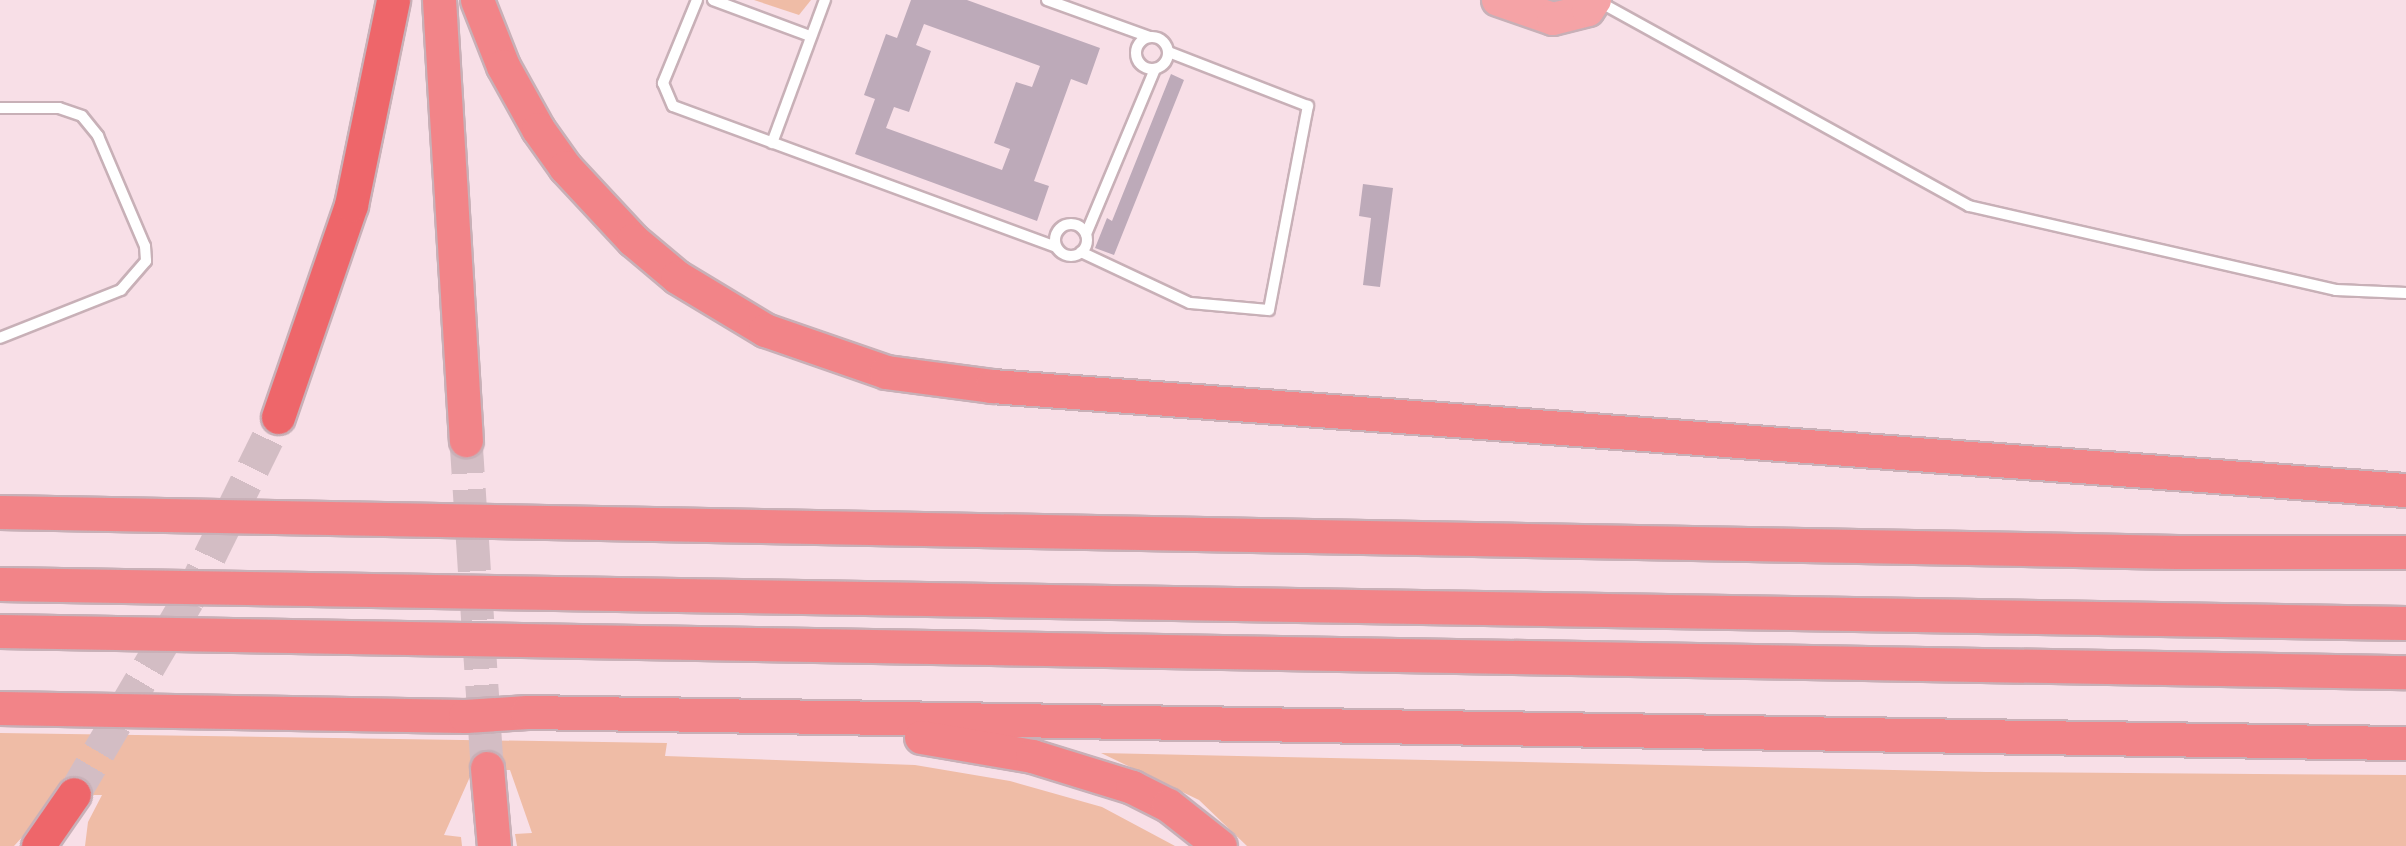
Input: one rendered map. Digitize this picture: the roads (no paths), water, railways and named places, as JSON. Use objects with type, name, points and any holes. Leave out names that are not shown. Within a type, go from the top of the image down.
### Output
[{"type":"highway","points":[[278,417],[351,205],[393,0]]},
{"type":"highway","points":[[439,0],[466,440]]},
{"type":"highway","points":[[477,0],[503,66],[538,129],[565,167],[633,240],[677,277],[765,330],[886,372],[992,386],[2406,490]]},
{"type":"highway","points":[[0,512],[2166,552],[2406,552]]},
{"type":"highway","points":[[0,584],[2406,623]]},
{"type":"highway","points":[[0,631],[2406,672]]},
{"type":"highway","points":[[0,708],[465,716],[549,712],[2406,743]]},
{"type":"highway","points":[[465,716],[500,724],[887,734],[978,745],[1032,756],[1132,787],[1168,805],[1220,846]]},
{"type":"highway","points":[[487,768],[494,846]]},
{"type":"highway","points":[[38,846],[74,794]]},
{"type":"main road","points":[[1498,0],[1553,18],[1580,14],[1595,0]]},
{"type":"lane","points":[[697,0],[663,83],[665,95],[681,111],[1056,247],[1066,255],[1082,252],[1190,303],[1269,310],[1308,106],[1168,52]]},
{"type":"lane","points":[[713,0],[810,36]]},
{"type":"lane","points":[[772,143],[825,0]]},
{"type":"lane","points":[[1047,0],[1164,42],[1168,52],[1166,62],[1155,69],[1086,234],[1082,252]]},
{"type":"lane","points":[[1595,0],[1969,206],[2336,290],[2406,293]]},
{"type":"lane","points":[[1150,37],[1137,47],[1136,58],[1142,66],[1155,69]]},
{"type":"lane","points":[[0,108],[59,108],[82,116],[98,136],[146,246],[146,261],[121,290],[0,338]]},
{"type":"lane","points":[[1056,247],[1056,233],[1063,225],[1079,225],[1086,234]]},
{"type":"tunnel","points":[[74,794],[188,600],[278,417]]},
{"type":"tunnel","points":[[466,440],[487,768]]}]
